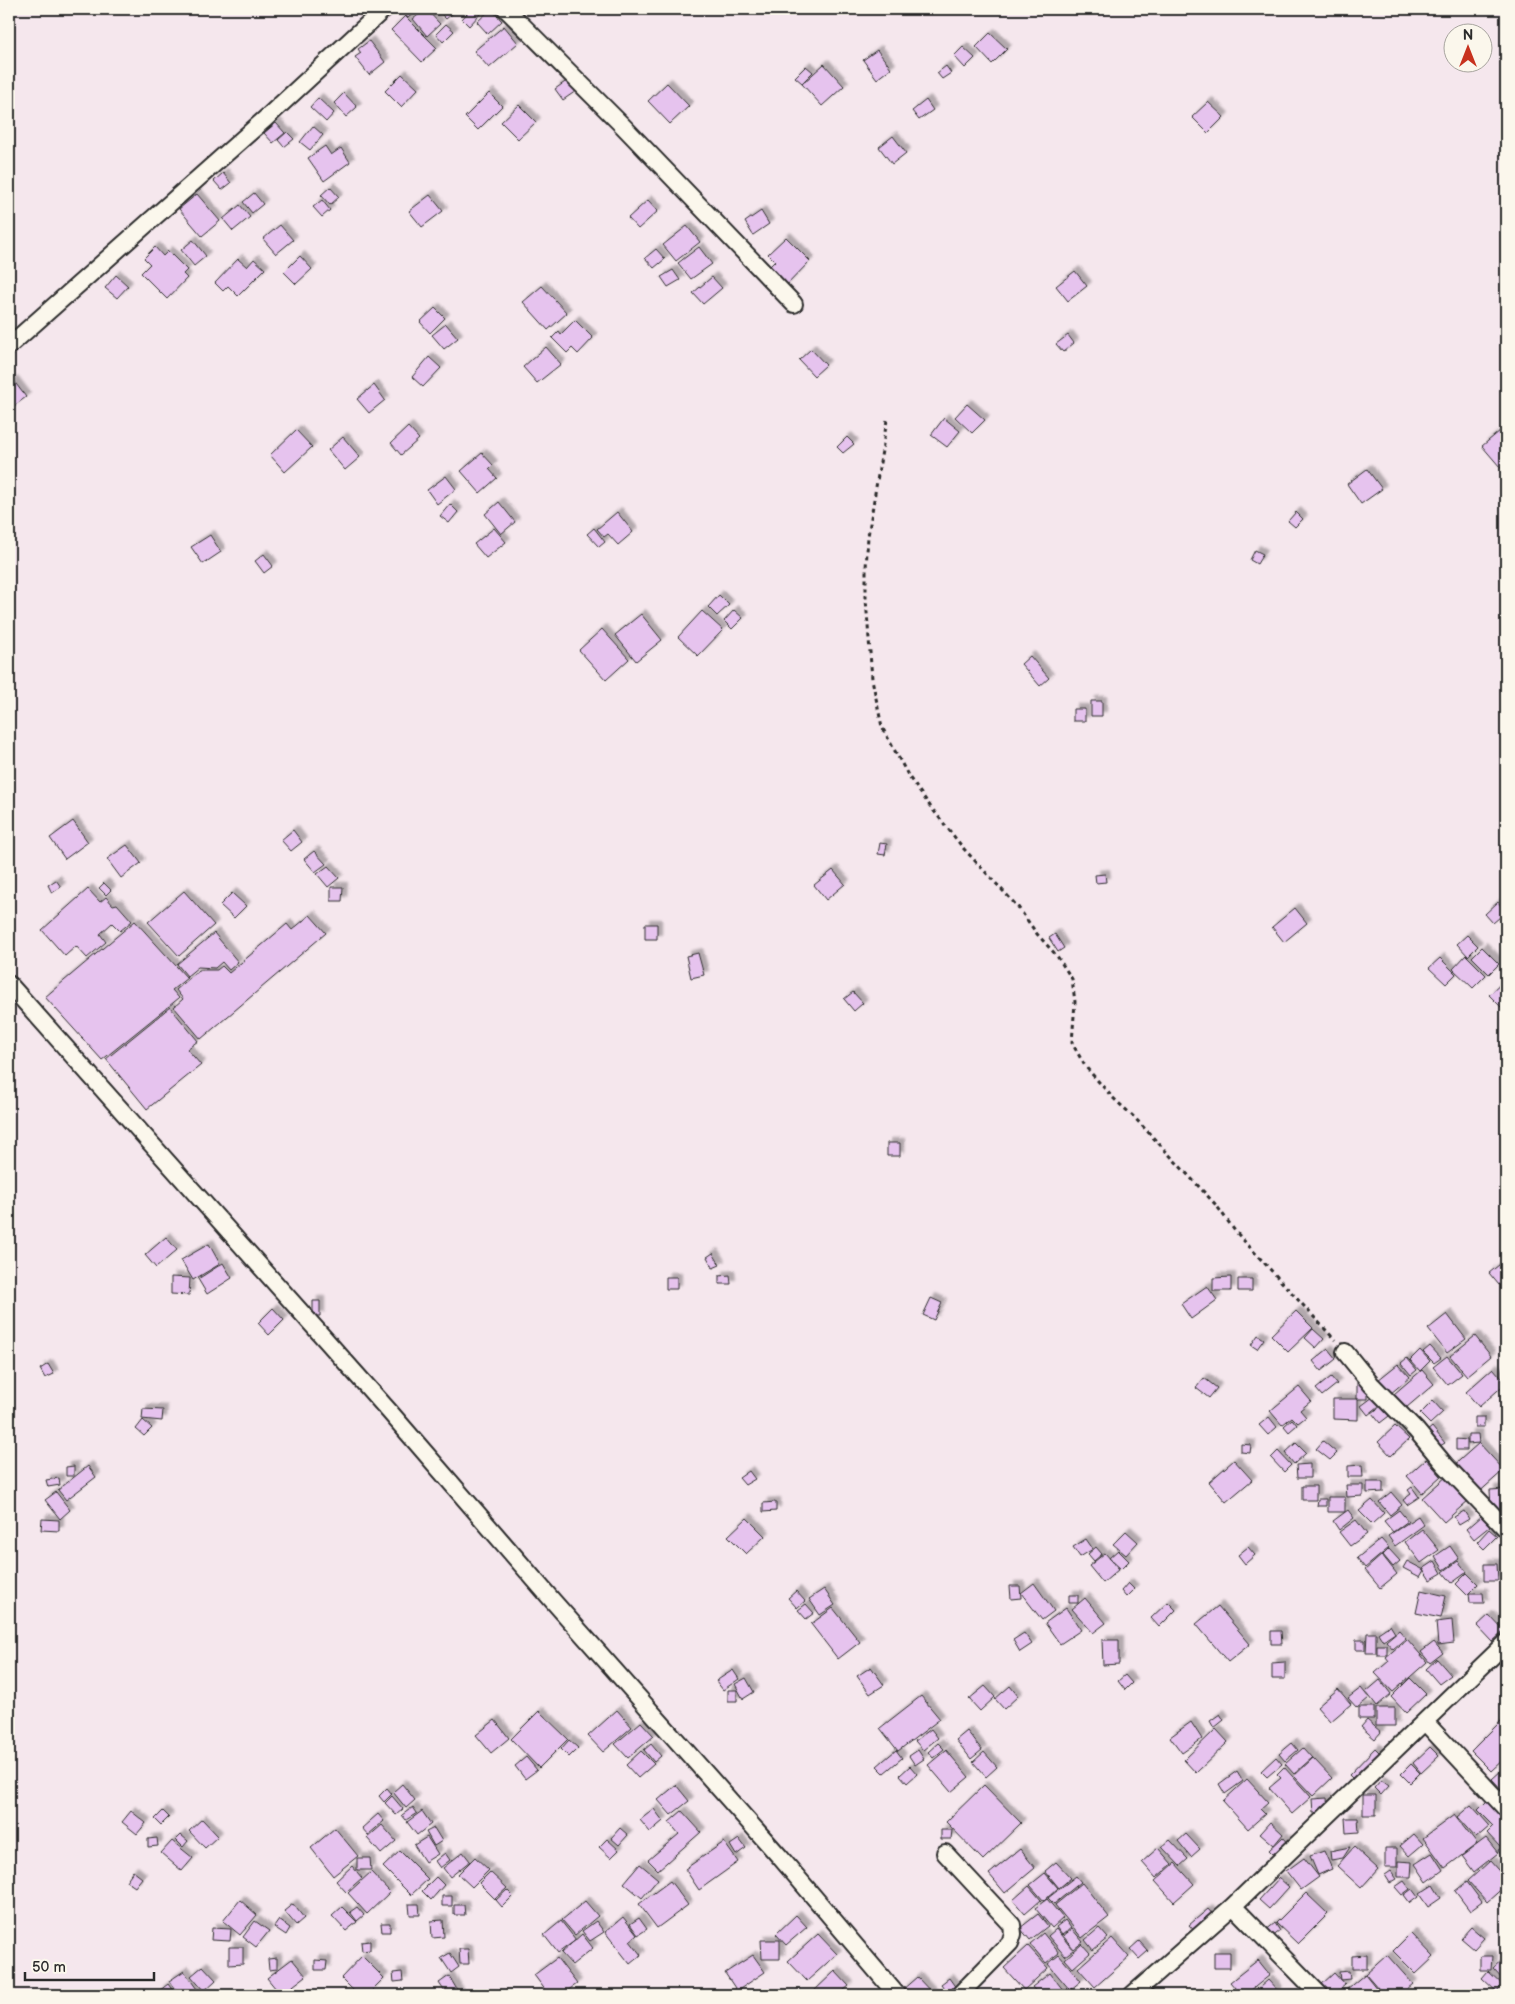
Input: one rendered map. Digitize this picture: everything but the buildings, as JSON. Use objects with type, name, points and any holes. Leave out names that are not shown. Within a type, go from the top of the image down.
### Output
[{"type":"street","points":[[9,346],[265,119],[384,9]]},
{"type":"street","points":[[506,9],[622,124],[794,304]]},
{"type":"street","points":[[9,984],[389,1411],[553,1601],[780,1857],[897,1995]]},
{"type":"street","points":[[1344,1352],[1371,1384],[1416,1430],[1445,1465],[1506,1529]]},
{"type":"street","points":[[1132,1995],[1233,1906],[1506,1643]]},
{"type":"street","points":[[1425,1722],[1506,1809]]},
{"type":"street","points":[[945,1853],[1012,1925],[1013,1930],[1010,1943],[959,1995]]},
{"type":"street","points":[[1233,1906],[1320,1995]]},
{"type":"path","points":[[888,420],[868,536],[866,568],[866,599],[872,679],[882,727],[909,777],[924,798],[964,849],[1018,907],[1037,934],[1057,956],[1072,979],[1075,1002],[1072,1043],[1085,1066],[1112,1097],[1134,1116],[1216,1205],[1235,1231],[1323,1325],[1344,1352]]}]
